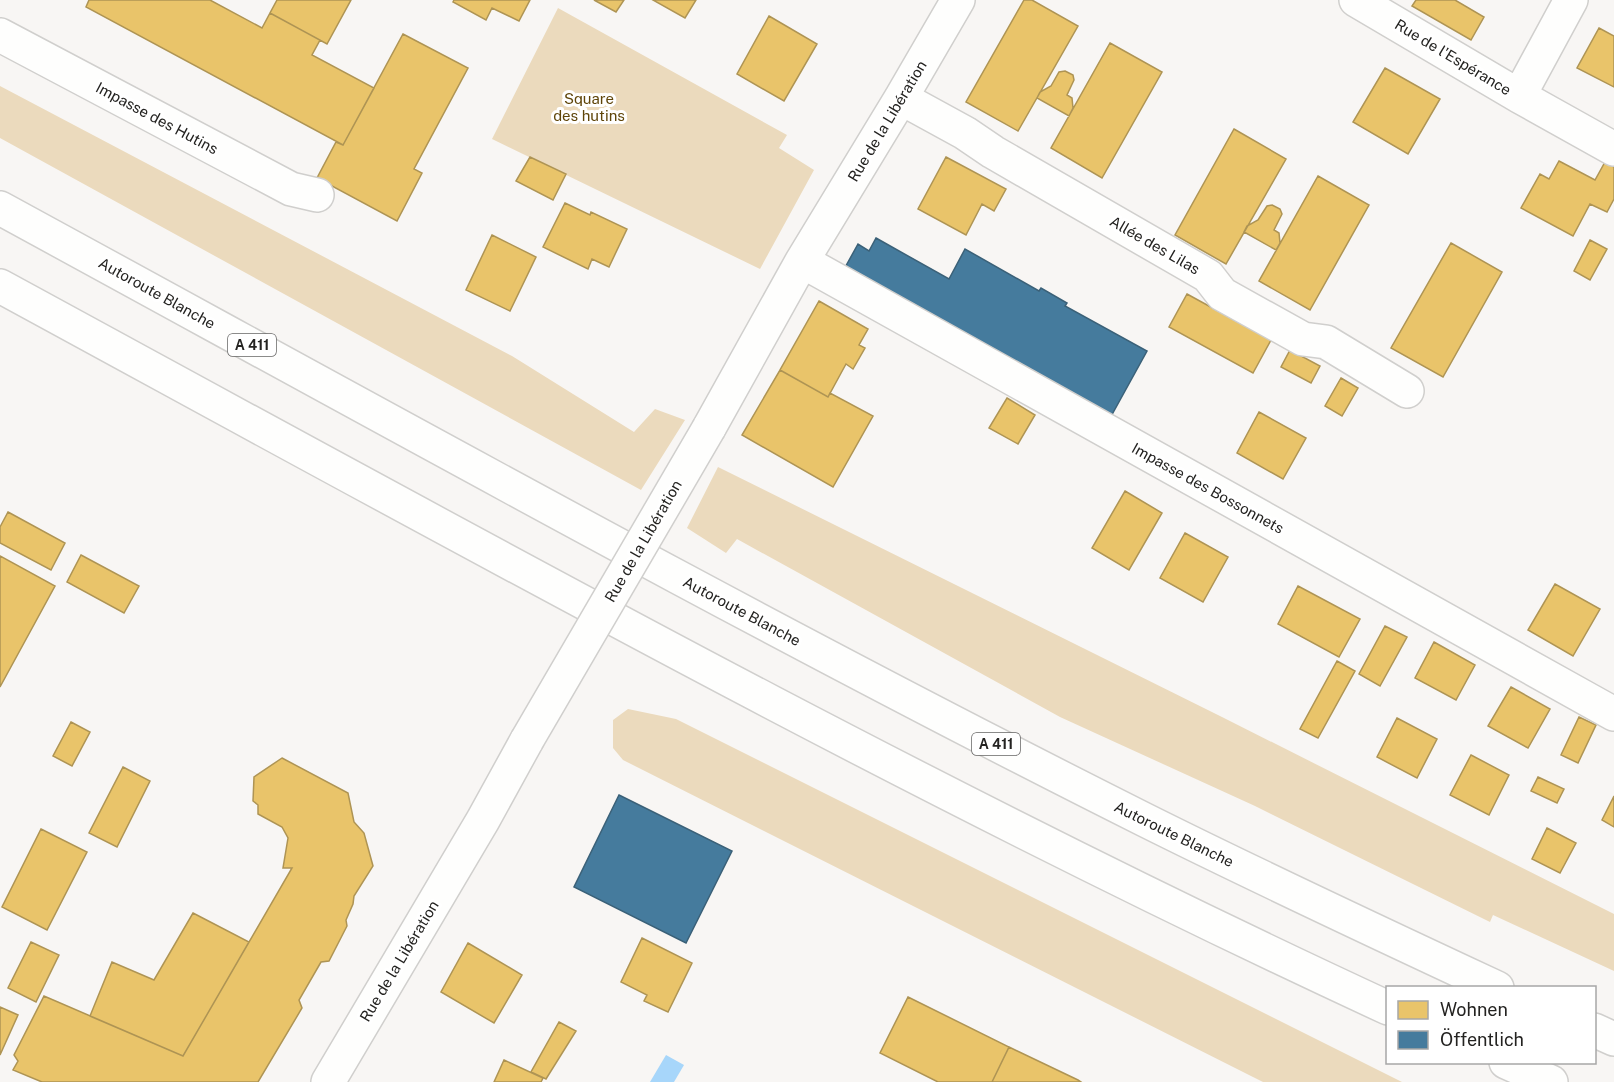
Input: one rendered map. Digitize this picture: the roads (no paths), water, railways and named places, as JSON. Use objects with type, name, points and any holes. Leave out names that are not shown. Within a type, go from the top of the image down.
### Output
[{"type":"main road","name":"Rue de la Libération","points":[[328,1082],[483,820],[527,740],[709,428],[802,261],[958,0]]},
{"type":"main road","name":"Rue de l'Espérance","points":[[1356,0],[1614,149]]},
{"type":"main road","name":"Rue de l'Espérance","points":[[1519,96],[1571,0]]},
{"type":"main road","name":"Impasse des Hutins","points":[[0,34],[291,189],[317,195]]},
{"type":"main road","name":"Allée des Lilas","points":[[901,98],[965,133],[993,152],[1208,276],[1222,294],[1303,339],[1326,342],[1407,391]]},
{"type":"main road","name":"Autoroute Blanche","points":[[0,208],[697,588],[886,687],[1145,820],[1340,915],[1495,986]]},
{"type":"main road","name":"Impasse des Bossonnets","points":[[802,261],[1614,714]]},
{"type":"main road","points":[[0,286],[495,555],[791,712],[1169,903],[1386,1007]]},
{"type":"main road","points":[[1596,1031],[1614,1039]]},
{"type":"main road","points":[[1510,1064],[1551,1082]]},
{"type":"water","points":[[666,1055],[684,1065],[674,1082],[650,1082]]},
{"type":"park label","name":"Square des hutins","points":[[589,106]]}]
